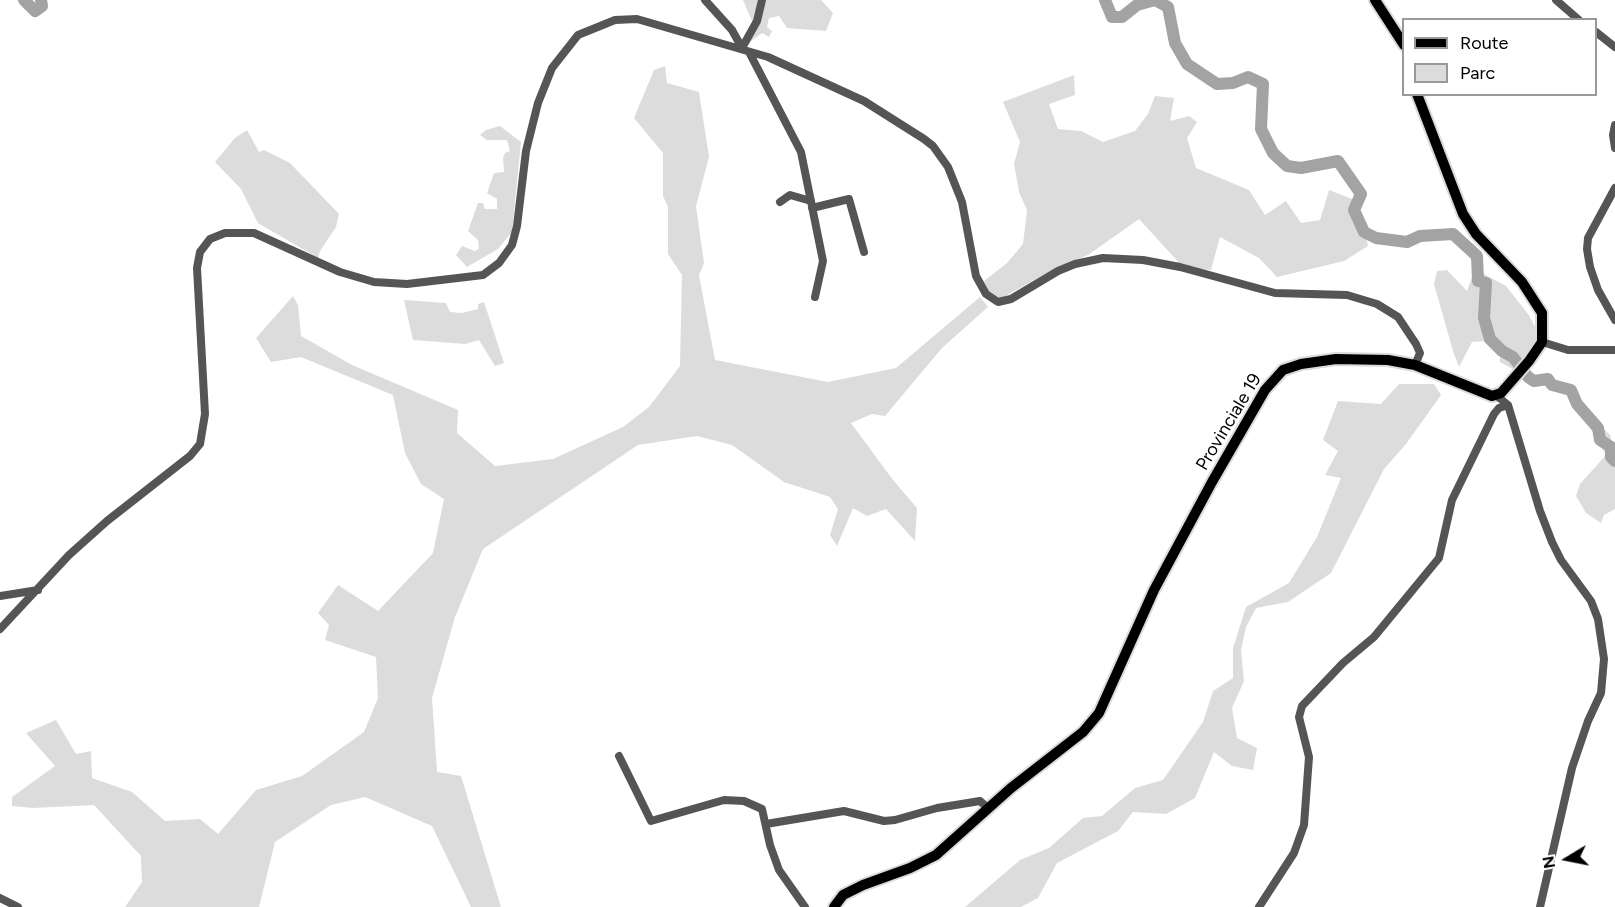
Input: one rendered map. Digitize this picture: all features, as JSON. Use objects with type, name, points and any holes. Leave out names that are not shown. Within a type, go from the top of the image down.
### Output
[{"type":"main road","points":[[1375,0],[1402,42]]},
{"type":"main road","points":[[1418,96],[1451,178],[1457,204],[1476,234],[1522,282],[1542,313],[1542,342],[1512,382],[1497,396]]},
{"type":"main road","name":"Provinciale 19","points":[[834,907],[843,895],[936,855],[1033,770],[1071,743],[1099,713],[1154,590],[1274,377],[1282,370],[1301,364],[1336,359],[1374,358],[1414,365],[1487,396],[1497,396]]},
{"type":"street","points":[[705,0],[732,30],[746,50],[798,145],[823,268],[815,297]]},
{"type":"street","points":[[746,50],[762,0]]},
{"type":"street","points":[[1556,0],[1577,18]]},
{"type":"street","points":[[0,629],[69,555],[115,515],[190,456],[200,444],[206,414],[197,268],[200,252],[210,239],[225,233],[254,233],[340,272],[374,282],[407,284],[483,275],[499,263],[512,245],[518,226],[525,151],[538,103],[552,68],[578,35],[615,20],[637,19],[746,50],[804,72],[864,102],[933,146],[948,167],[962,202],[976,276],[986,294],[998,302],[1011,299],[1058,271],[1089,260],[1116,257],[1161,263],[1275,293],[1347,295],[1377,303],[1398,317],[1416,344],[1420,353],[1414,365]]},
{"type":"street","points":[[1597,33],[1615,47]]},
{"type":"street","points":[[1615,125],[1612,135],[1615,148]]},
{"type":"street","points":[[1615,188],[1588,238],[1587,249],[1598,290],[1615,320]]},
{"type":"street","points":[[780,202],[790,195],[811,204],[849,199],[864,252]]},
{"type":"street","points":[[1542,342],[1568,350],[1615,350]]},
{"type":"street","points":[[1497,396],[1508,405],[1546,528],[1561,560],[1591,601],[1598,619],[1604,659],[1601,693],[1588,721],[1572,768],[1540,907]]},
{"type":"street","points":[[1259,907],[1294,853],[1304,825],[1309,757],[1299,717],[1302,706],[1343,663],[1374,637],[1438,558],[1452,500],[1489,421],[1496,411],[1508,405]]},
{"type":"street","points":[[0,596],[38,590]]},
{"type":"street","points":[[619,756],[651,820],[713,802],[733,799],[762,809],[770,845],[783,879],[805,907]]},
{"type":"street","points":[[766,824],[844,811],[884,821],[895,820],[937,808],[980,801],[988,808]]},
{"type":"street","points":[[0,898],[18,907]]},
{"type":"green space","points":[[743,0],[821,0],[833,13],[826,31],[787,28],[779,16],[769,18],[767,27],[772,31],[769,37],[762,33],[750,42],[754,26]]},
{"type":"green space","points":[[665,66],[667,83],[699,92],[709,157],[696,206],[704,263],[699,275],[715,360],[828,382],[896,368],[980,297],[988,307],[942,348],[885,416],[872,414],[851,423],[917,508],[915,541],[886,509],[867,516],[853,508],[837,546],[830,535],[838,509],[830,497],[784,482],[732,445],[697,436],[638,445],[483,549],[455,617],[432,698],[437,772],[461,776],[501,907],[471,907],[432,826],[365,797],[331,805],[275,842],[259,907],[125,907],[142,882],[141,856],[94,805],[33,808],[12,806],[12,797],[55,766],[26,733],[56,720],[76,754],[91,751],[92,778],[132,792],[165,821],[200,819],[218,834],[256,790],[302,776],[364,732],[378,698],[376,657],[325,640],[329,625],[318,613],[338,585],[378,611],[433,553],[444,499],[421,484],[405,453],[393,395],[301,357],[271,362],[256,338],[293,296],[298,305],[301,336],[352,365],[458,410],[457,433],[495,466],[553,459],[623,427],[649,407],[680,366],[682,275],[668,254],[668,207],[663,196],[663,153],[634,118],[654,70]]},
{"type":"green space","points":[[1074,75],[1075,95],[1049,104],[1058,129],[1081,131],[1103,142],[1135,131],[1148,114],[1155,96],[1174,98],[1170,121],[1189,116],[1197,122],[1187,138],[1196,168],[1249,190],[1265,215],[1286,201],[1301,223],[1320,220],[1329,190],[1352,199],[1363,220],[1368,246],[1344,261],[1277,277],[1259,258],[1220,237],[1211,270],[1189,269],[1182,266],[1139,219],[1088,255],[1056,268],[1000,299],[990,294],[984,281],[1007,263],[1023,244],[1027,210],[1019,192],[1014,164],[1020,142],[1003,102]]},
{"type":"green space","points":[[500,126],[521,142],[512,232],[498,249],[467,267],[456,255],[462,246],[475,251],[479,249],[478,240],[468,231],[478,203],[483,203],[485,209],[497,209],[497,199],[487,193],[494,173],[504,172],[503,158],[505,153],[510,151],[507,140],[487,140],[480,135],[486,130]]},
{"type":"green space","points":[[247,130],[259,152],[264,150],[290,163],[339,214],[336,227],[318,258],[258,223],[241,189],[215,162],[235,138]]},
{"type":"green space","points":[[1469,244],[1480,255],[1482,273],[1506,286],[1528,314],[1537,330],[1538,341],[1518,372],[1500,362],[1500,348],[1488,341],[1472,342],[1459,367],[1434,284],[1437,271],[1447,270],[1467,291],[1476,266]]},
{"type":"green space","points":[[404,300],[446,303],[450,312],[462,313],[478,309],[478,304],[484,302],[504,363],[495,366],[479,340],[465,344],[413,340]]},
{"type":"green space","points":[[1399,384],[1434,384],[1441,395],[1406,444],[1384,469],[1331,573],[1288,602],[1256,608],[1246,627],[1241,650],[1244,681],[1232,708],[1237,738],[1257,748],[1253,770],[1232,766],[1214,752],[1195,798],[1166,814],[1133,812],[1118,831],[1057,863],[1038,898],[1021,907],[965,907],[1020,860],[1049,848],[1083,818],[1102,816],[1135,788],[1163,780],[1203,722],[1213,691],[1233,678],[1233,648],[1246,607],[1289,583],[1317,537],[1341,478],[1325,475],[1338,451],[1323,440],[1338,401],[1381,404]]},
{"type":"green space","points":[[1598,423],[1610,435],[1615,455],[1615,509],[1604,515],[1601,523],[1586,513],[1576,496],[1580,484],[1606,455],[1588,424]]},
{"type":"waterway","points":[[24,0],[35,11],[42,6],[41,0]]},
{"type":"waterway","points":[[1105,0],[1112,17],[1122,17],[1137,5],[1155,0],[1168,7],[1175,43],[1187,64],[1217,84],[1233,83],[1248,77],[1263,84],[1261,129],[1273,153],[1287,166],[1301,168],[1338,161],[1361,194],[1354,210],[1364,232],[1376,238],[1407,242],[1420,236],[1453,234],[1477,256],[1478,281],[1486,283],[1484,318],[1490,339],[1502,351],[1513,357],[1528,377],[1534,381],[1548,379],[1552,385],[1571,390],[1577,404],[1598,428],[1600,440],[1611,447],[1611,457],[1615,461]]}]
